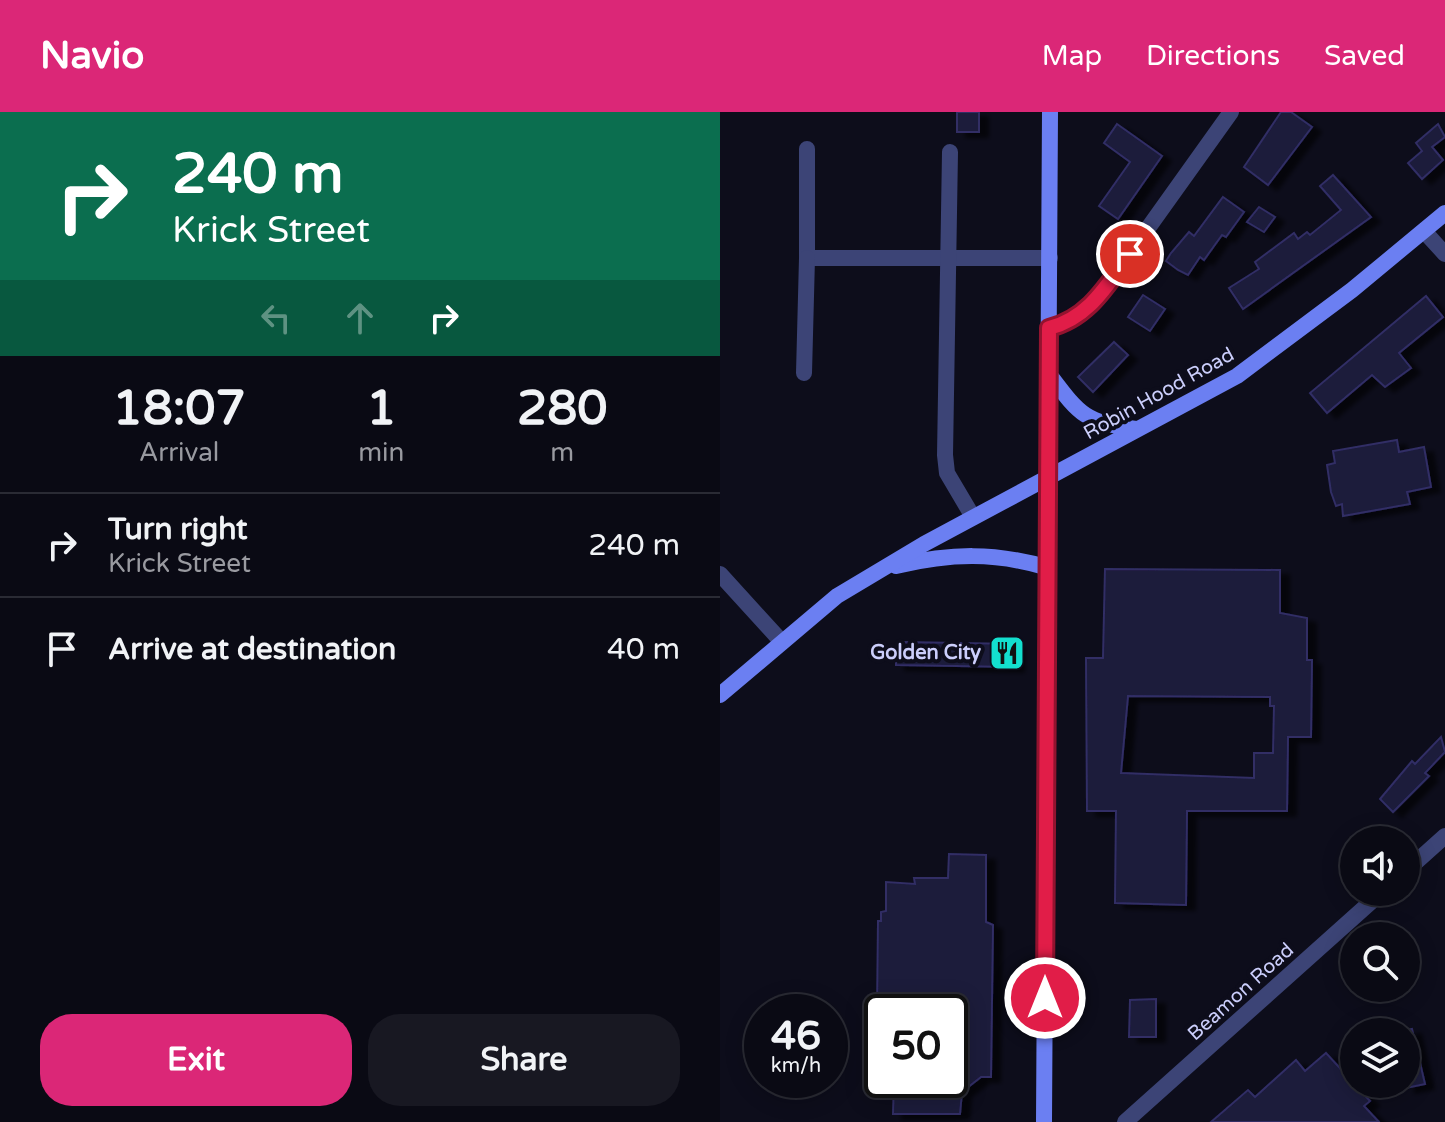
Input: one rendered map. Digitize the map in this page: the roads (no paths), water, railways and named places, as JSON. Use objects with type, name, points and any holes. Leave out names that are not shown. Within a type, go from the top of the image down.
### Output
[{"type":"main road","points":[[1044,1122],[1050,112]]},
{"type":"main road","name":"Robin Hood Road","points":[[720,695],[837,596],[879,570],[1237,376],[1352,290],[1445,213]]},
{"type":"main road","points":[[1049,374],[1076,409],[1095,422],[1136,429]]},
{"type":"main road","points":[[879,570],[958,554],[1003,556],[1049,568]]},
{"type":"street","points":[[1049,328],[1078,316],[1096,301],[1231,112]]},
{"type":"street","points":[[804,373],[807,149]]},
{"type":"street","points":[[950,152],[945,455],[947,473],[973,517]]},
{"type":"street","points":[[1424,231],[1445,254]]},
{"type":"street","points":[[807,258],[1050,258]]},
{"type":"street","points":[[720,574],[781,641]]},
{"type":"street","points":[[1420,858],[1445,836]]},
{"type":"street","name":"Beamon Road","points":[[1125,1122],[1366,906]]},
{"type":"place","name":"Golden City","points":[[1007,653]]}]
